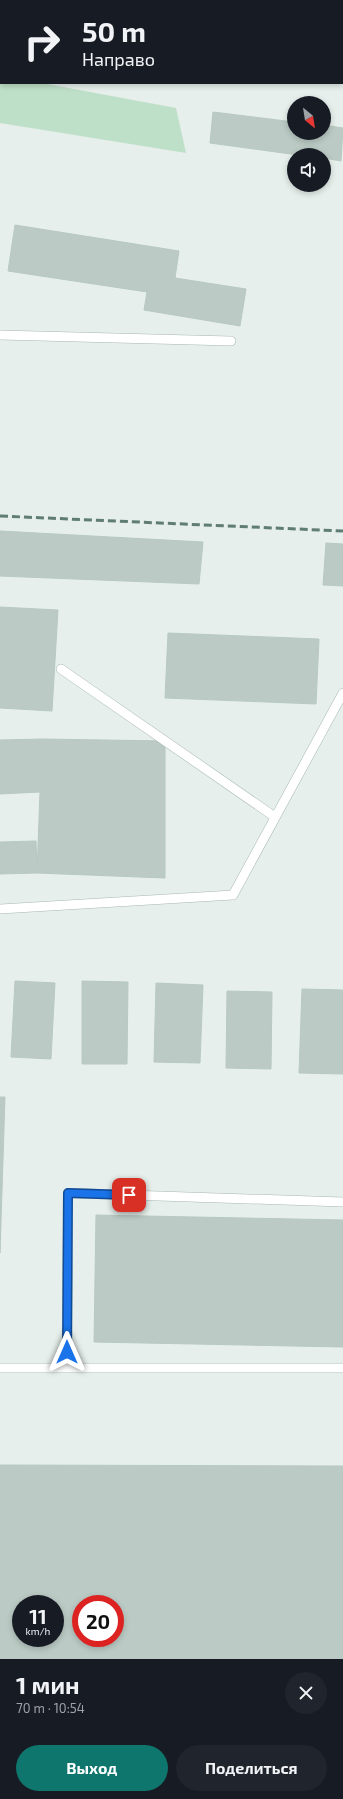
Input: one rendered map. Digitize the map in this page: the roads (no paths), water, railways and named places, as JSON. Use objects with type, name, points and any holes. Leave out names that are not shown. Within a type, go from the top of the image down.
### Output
[{"type":"lane","points":[[0,335],[231,341]]},
{"type":"lane","points":[[61,669],[275,817]]},
{"type":"lane","points":[[0,909],[233,895],[343,693]]},
{"type":"lane","points":[[67,1368],[68,1193],[343,1202]]},
{"type":"lane","points":[[0,1368],[343,1368]]},
{"type":"railway","points":[[0,516],[343,531]]}]
